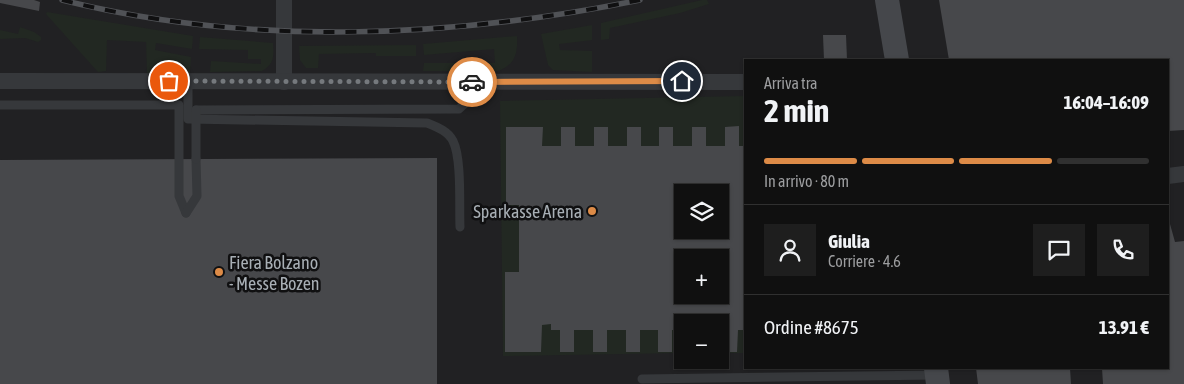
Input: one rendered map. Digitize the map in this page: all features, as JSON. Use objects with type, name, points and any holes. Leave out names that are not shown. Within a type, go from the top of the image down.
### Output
[{"type":"main road","points":[[887,0],[897,59]]},
{"type":"street","points":[[284,0],[284,82]]},
{"type":"street","points":[[0,81],[744,82]]},
{"type":"street","points":[[1169,176],[1184,174]]},
{"type":"lane","points":[[188,80],[188,119],[427,123],[442,130],[452,139],[457,153],[460,227]]},
{"type":"lane","points":[[0,105],[179,105],[179,196],[186,213],[197,196],[196,110],[459,109],[488,82]]},
{"type":"lane","points":[[642,379],[937,375]]},
{"type":"shaded area","points":[[0,0],[1184,0],[1184,384],[0,384]]},
{"type":"shaded area","points":[[707,0],[709,4],[680,13],[610,28],[609,39],[601,40],[601,23]]},
{"type":"shaded area","points":[[47,12],[193,36],[192,49],[156,43],[155,50],[191,57],[190,73],[147,73],[146,42],[107,40],[106,71],[98,72],[46,14]]},
{"type":"shaded area","points":[[592,25],[592,40],[559,44],[560,50],[592,51],[592,72],[553,70],[548,65],[541,34]]},
{"type":"shaded area","points":[[20,27],[34,32],[41,37],[41,40],[38,42],[25,38],[0,39],[0,30],[18,34]]},
{"type":"shaded area","points":[[517,36],[517,48],[512,62],[498,71],[423,71],[424,63],[495,63],[494,49],[424,55],[423,44]]},
{"type":"shaded area","points":[[200,37],[273,43],[271,63],[262,71],[210,72],[211,61],[261,64],[261,59],[248,59],[248,50],[199,49]]},
{"type":"shaded area","points":[[416,45],[416,56],[376,56],[376,53],[319,54],[318,68],[306,68],[300,60],[299,46]]},
{"type":"shaded area","name":"Sparkasse Arena","points":[[744,96],[744,353],[729,353],[729,314],[674,314],[674,353],[503,356],[500,101]]},
{"type":"building","points":[[0,0],[34,0],[40,2],[39,11],[0,3]]},
{"type":"building","points":[[939,0],[1184,0],[1184,130],[1169,131],[1169,59],[949,59]]},
{"type":"building","points":[[823,35],[846,35],[847,59],[824,59]]},
{"type":"building","name":"Sparkasse Arena","points":[[739,126],[739,146],[744,146],[744,330],[738,330],[737,352],[729,352],[729,314],[674,314],[672,352],[658,352],[658,330],[640,330],[640,352],[626,352],[626,330],[607,330],[607,352],[593,352],[593,330],[574,330],[574,352],[560,352],[560,330],[551,330],[551,324],[542,325],[541,352],[505,352],[505,272],[519,272],[519,205],[506,205],[506,127],[543,127],[542,146],[561,146],[561,127],[575,127],[575,146],[594,146],[594,127],[608,127],[608,146],[627,146],[627,127],[641,127],[641,146],[659,146],[659,127],[673,127],[673,146],[692,146],[692,127],[706,127],[706,146],[725,146],[725,127]]},
{"type":"building","name":"Fiera Bolzano - Messe Bozen","points":[[437,158],[437,384],[0,384],[0,160]]},
{"type":"building","points":[[1170,224],[1175,242],[1184,241],[1184,384],[1103,384],[1102,369],[1169,369]]},
{"type":"building","points":[[976,369],[1070,369],[1071,384],[978,384]]},
{"type":"railway","points":[[62,0],[133,15],[205,25],[278,31],[351,32],[497,23],[569,13],[640,0]]},
{"type":"way so far","points":[[169,81],[472,82]]},
{"type":"place","name":"Sparkasse Arena","points":[[592,211]]},
{"type":"place","name":"Fiera Bolzano - Messe Bozen","points":[[219,272]]},
{"type":"route","points":[[472,82],[682,81]]}]
